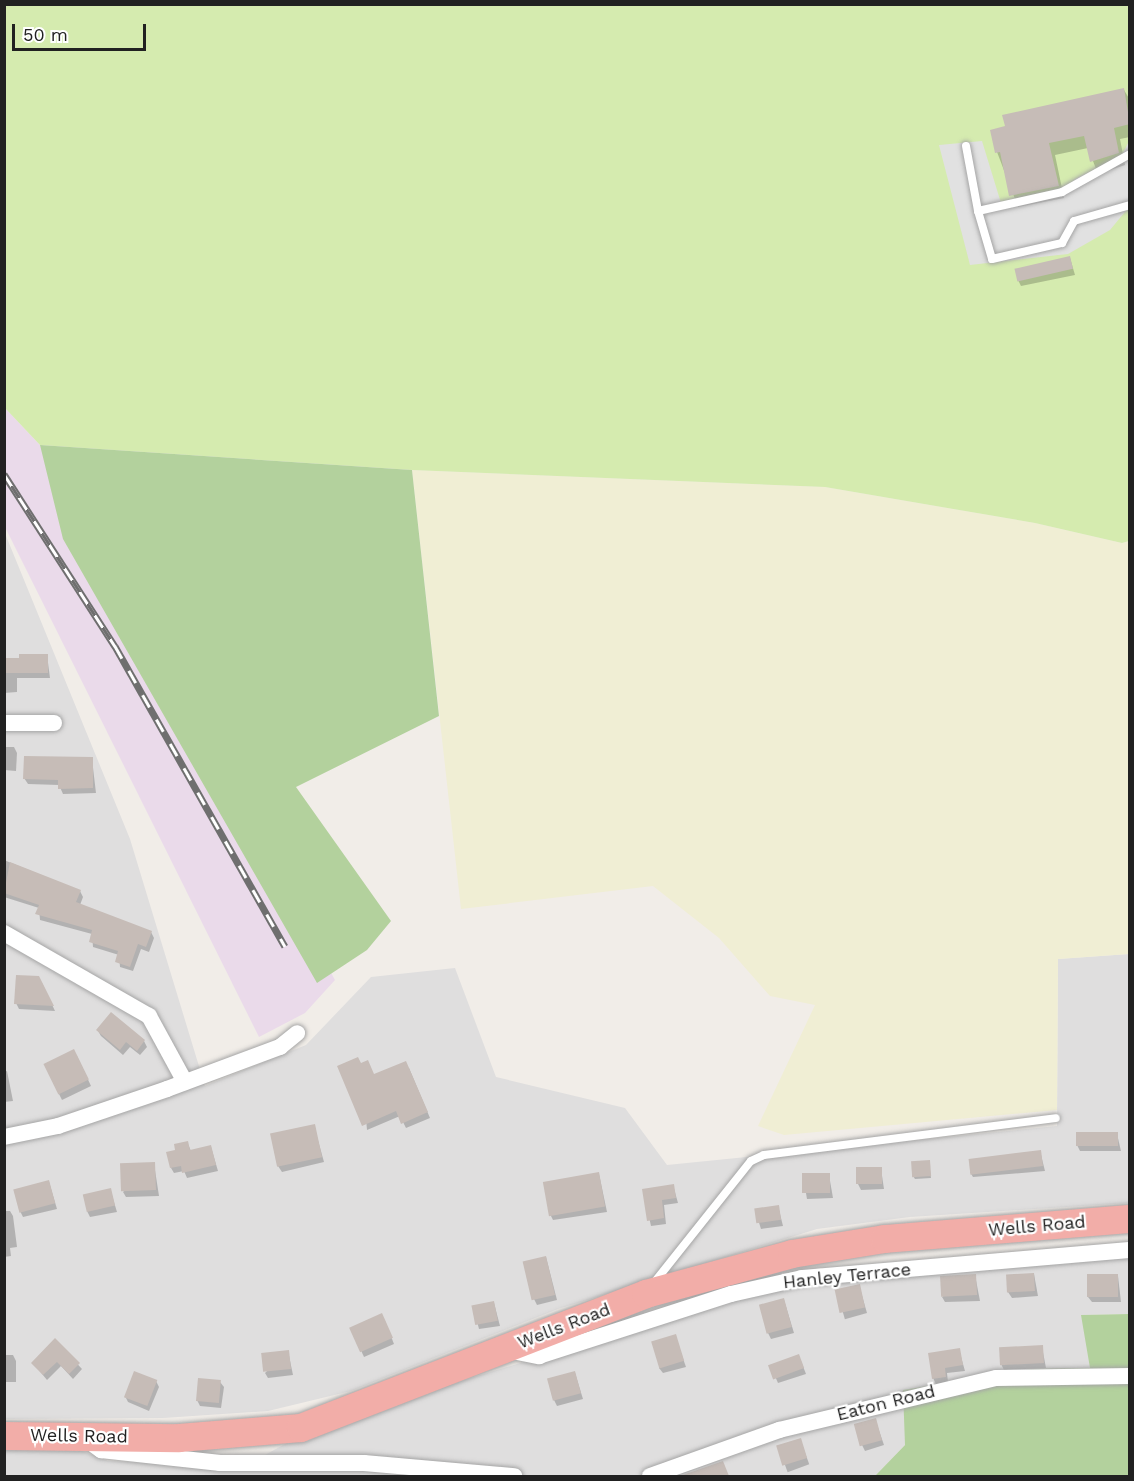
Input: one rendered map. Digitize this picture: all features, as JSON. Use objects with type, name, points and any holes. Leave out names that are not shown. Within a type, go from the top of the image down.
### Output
[{"type":"highway","name":"Wells Road","points":[[4,1436],[179,1438],[301,1428],[646,1294],[792,1254],[885,1239],[1130,1219]]},
{"type":"street","points":[[4,723],[54,723]]},
{"type":"street","points":[[4,933],[149,1016],[185,1082]]},
{"type":"street","points":[[4,1137],[58,1126],[185,1082],[280,1047],[297,1033]]},
{"type":"street","name":"Hanley Terrace","points":[[503,1349],[539,1356],[731,1294],[802,1278],[1130,1250]]},
{"type":"street","name":"Eaton Road","points":[[650,1476],[779,1430],[996,1378],[1130,1376]]},
{"type":"street","points":[[81,1436],[101,1450],[220,1463],[364,1463],[513,1476]]},
{"type":"lane","points":[[966,146],[978,211],[992,259],[1062,243],[1074,221],[1130,205]]},
{"type":"lane","points":[[978,211],[1062,192],[1129,158]]},
{"type":"lane","points":[[646,1294],[751,1161],[764,1155],[1056,1118]]},
{"type":"shaded area","points":[[982,141],[1001,203],[1066,190],[1075,179],[1121,157],[1129,141],[1129,207],[1110,230],[1068,254],[970,265],[939,145]]},
{"type":"shaded area","points":[[5,408],[40,445],[335,980],[305,1013],[259,1037],[5,527]]},
{"type":"shaded area","points":[[412,470],[825,487],[1035,523],[1122,543],[1129,541],[1129,954],[1058,959],[1057,1110],[784,1135],[758,1126],[815,1005],[770,996],[719,938],[653,886],[461,909]]},
{"type":"shaded area","points":[[4,531],[130,839],[205,1086],[306,1045],[371,977],[455,968],[496,1077],[625,1108],[667,1165],[1057,1126],[1058,959],[1129,954],[1129,1203],[910,1217],[817,1229],[558,1309],[351,1391],[268,1411],[163,1418],[5,1419]]},
{"type":"shaded area","points":[[1129,1257],[1129,1314],[1082,1315],[1091,1368],[1032,1369],[905,1445],[875,1476],[5,1476],[4,1449],[74,1448],[108,1461],[245,1466],[314,1428],[366,1405],[458,1382],[690,1311],[820,1279]]},
{"type":"green space","points":[[5,5],[1129,5],[1129,541],[1122,543],[1035,523],[825,487],[412,470],[40,445],[5,408]]},
{"type":"green space","points":[[40,445],[412,470],[439,716],[296,787],[391,921],[367,950],[317,983],[63,539]]},
{"type":"green space","points":[[1129,1314],[1129,1476],[875,1476],[905,1445],[903,1390],[1032,1369],[1090,1368],[1081,1315]]},
{"type":"building","points":[[1124,88],[1130,124],[1114,128],[1119,153],[1090,162],[1084,136],[1049,143],[1059,186],[1009,196],[1000,152],[995,153],[990,130],[1005,126],[1002,115]]},
{"type":"building","points":[[1070,256],[1073,269],[1017,281],[1014,269]]},
{"type":"building","points":[[19,654],[48,654],[48,673],[4,673],[4,658],[19,658]]},
{"type":"building","points":[[24,756],[93,757],[93,788],[58,789],[58,780],[23,779]]},
{"type":"building","points":[[10,862],[81,890],[76,902],[152,931],[146,947],[138,944],[130,967],[115,962],[118,951],[89,942],[92,930],[35,914],[39,905],[4,893]]},
{"type":"building","points":[[16,975],[39,976],[54,1006],[14,1004]]},
{"type":"building","points":[[111,1012],[145,1040],[137,1051],[126,1042],[120,1050],[96,1030]]},
{"type":"building","points":[[74,1049],[89,1080],[58,1094],[43,1064]]},
{"type":"building","points":[[358,1057],[361,1063],[368,1060],[374,1074],[406,1061],[428,1112],[401,1124],[396,1111],[362,1126],[337,1066]]},
{"type":"building","points":[[315,1124],[322,1157],[277,1167],[270,1134]]},
{"type":"building","points":[[1076,1132],[1118,1132],[1118,1146],[1076,1146]]},
{"type":"building","points":[[188,1141],[190,1150],[211,1145],[216,1165],[182,1173],[181,1166],[170,1168],[166,1152],[175,1150],[174,1144]]},
{"type":"building","points":[[1041,1150],[1043,1166],[970,1175],[969,1159]]},
{"type":"building","points":[[930,1160],[931,1176],[912,1177],[911,1161]]},
{"type":"building","points":[[155,1162],[156,1190],[121,1191],[120,1163]]},
{"type":"building","points":[[856,1167],[882,1167],[882,1184],[856,1184]]},
{"type":"building","points":[[599,1172],[605,1206],[549,1216],[543,1182]]},
{"type":"building","points":[[802,1173],[830,1173],[830,1193],[802,1193]]},
{"type":"building","points":[[49,1180],[55,1203],[19,1213],[13,1190]]},
{"type":"building","points":[[674,1184],[676,1198],[662,1200],[664,1218],[647,1221],[642,1189]]},
{"type":"building","points":[[111,1188],[115,1206],[87,1212],[83,1195]]},
{"type":"building","points":[[779,1205],[781,1220],[756,1223],[754,1208]]},
{"type":"building","points":[[546,1256],[555,1295],[532,1300],[523,1261]]},
{"type":"building","points":[[1034,1273],[1035,1291],[1007,1292],[1006,1274]]},
{"type":"building","points":[[976,1274],[977,1295],[941,1297],[940,1276]]},
{"type":"building","points":[[1087,1274],[1118,1274],[1118,1297],[1087,1297]]},
{"type":"building","points":[[860,1284],[865,1307],[840,1313],[835,1289]]},
{"type":"building","points":[[784,1298],[792,1327],[767,1334],[759,1305]]},
{"type":"building","points":[[494,1301],[498,1321],[475,1325],[471,1305]]},
{"type":"building","points":[[382,1313],[393,1338],[360,1352],[349,1328]]},
{"type":"building","points":[[676,1334],[684,1361],[659,1368],[651,1342]]},
{"type":"building","points":[[55,1338],[80,1363],[69,1374],[57,1362],[43,1375],[31,1363]]},
{"type":"building","points":[[1043,1345],[1044,1363],[1000,1365],[999,1347]]},
{"type":"building","points":[[960,1348],[963,1365],[945,1368],[946,1377],[932,1379],[928,1353]]},
{"type":"building","points":[[289,1350],[291,1369],[263,1372],[261,1353]]},
{"type":"building","points":[[799,1354],[804,1368],[773,1379],[768,1365]]},
{"type":"building","points":[[134,1371],[157,1380],[147,1406],[124,1397]]},
{"type":"building","points":[[575,1371],[581,1393],[553,1401],[547,1379]]},
{"type":"building","points":[[198,1378],[221,1380],[219,1403],[196,1401]]},
{"type":"building","points":[[876,1418],[882,1440],[860,1446],[854,1424]]},
{"type":"building","points":[[801,1438],[807,1458],[782,1466],[776,1446]]},
{"type":"building","points":[[723,1461],[729,1476],[680,1476]]},
{"type":"railway","points":[[4,474],[115,646],[285,946]]}]
